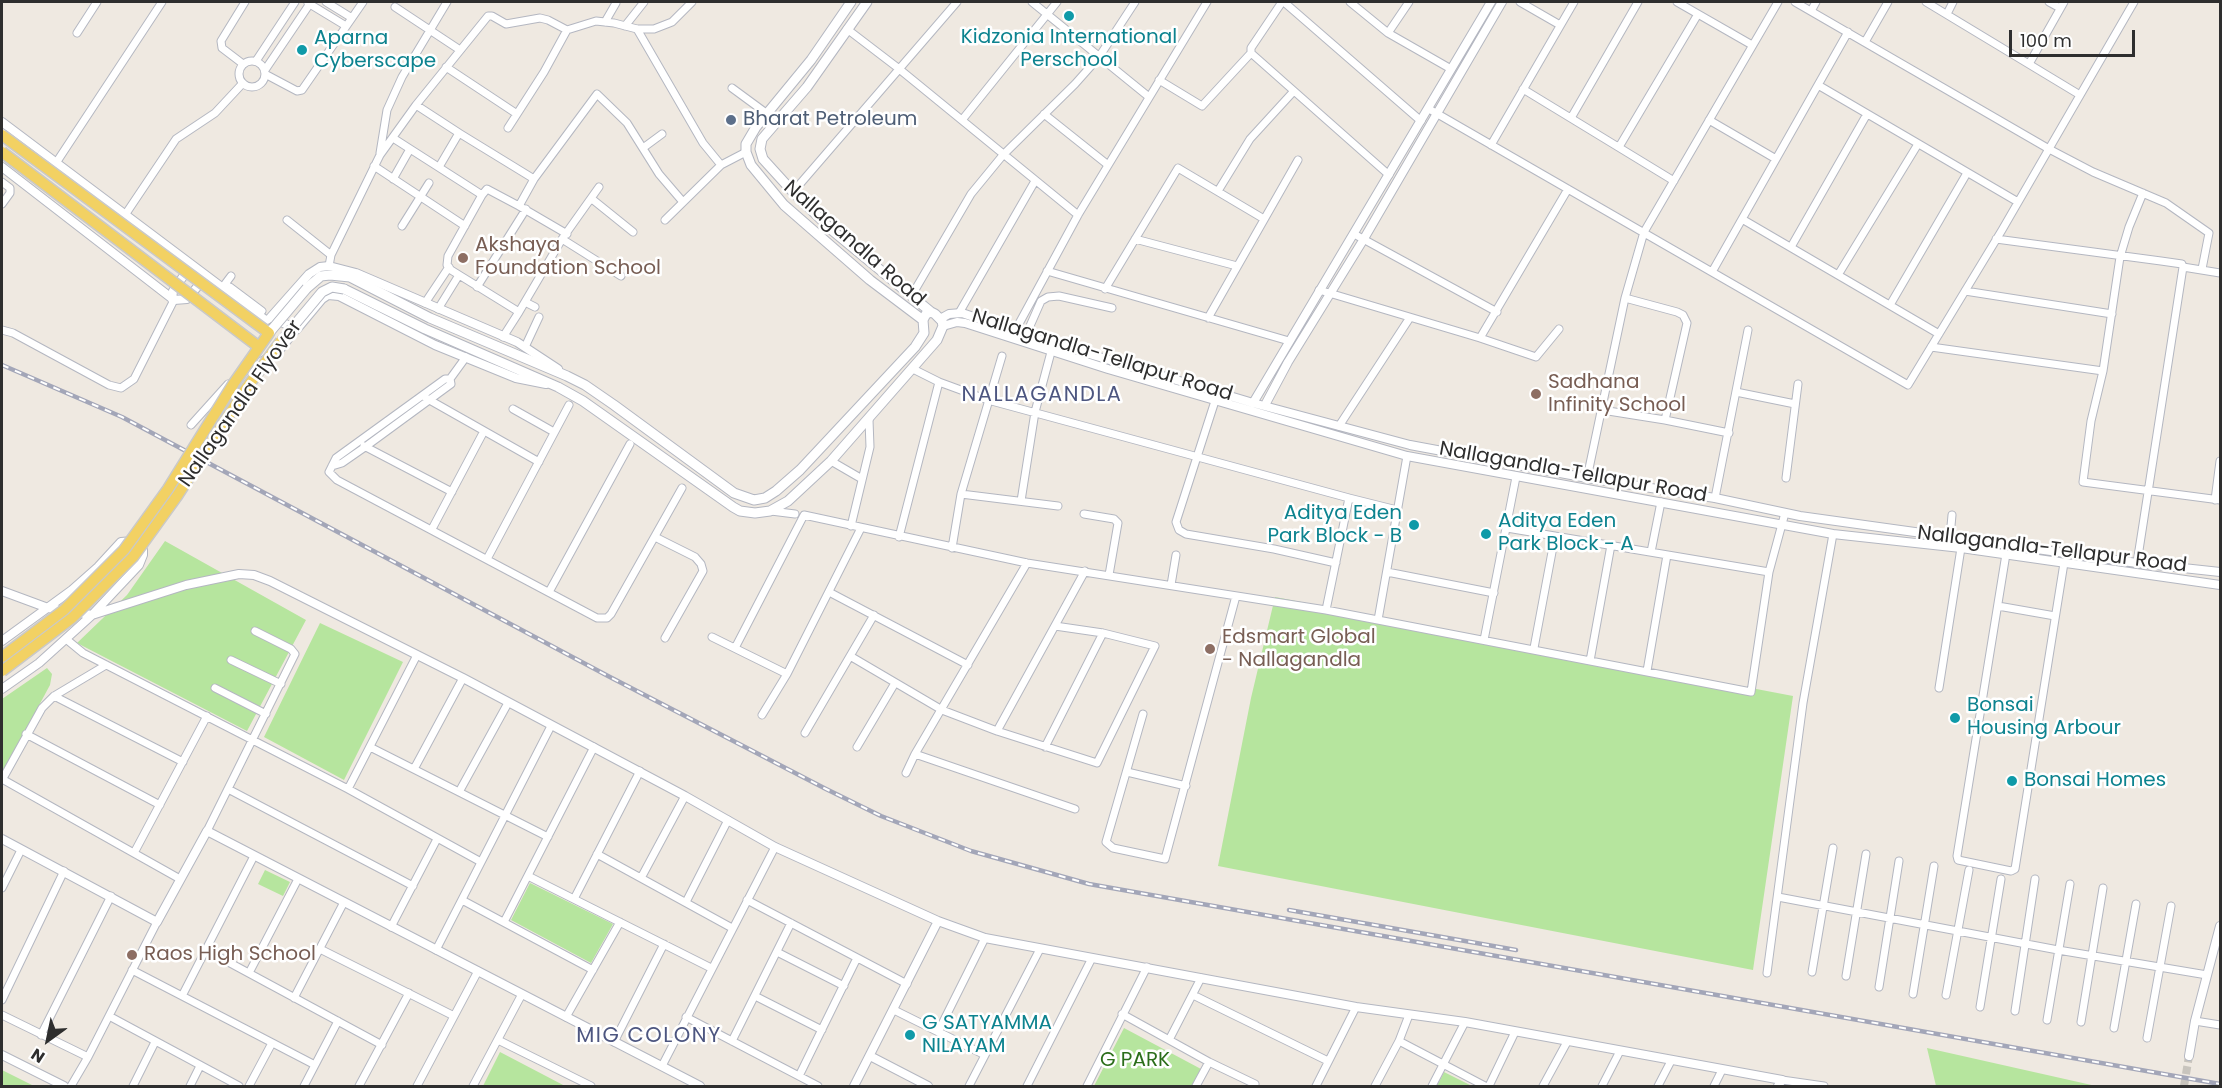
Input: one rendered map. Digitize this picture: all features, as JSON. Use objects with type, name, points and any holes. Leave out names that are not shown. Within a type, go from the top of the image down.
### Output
[{"type":"main road","points":[[746,152],[749,137],[766,113],[787,92],[851,2]]},
{"type":"main road","name":"Nallagandla Road","points":[[867,2],[807,87],[762,139],[760,144],[763,159],[833,231],[942,322]]},
{"type":"main road","name":"Nallagandla Flyover","points":[[2,135],[269,333]]},
{"type":"main road","name":"Nallagandla Flyover","points":[[2,152],[259,347]]},
{"type":"main road","name":"Nallagandla Road","points":[[746,152],[751,165],[784,205],[870,280],[923,320]]},
{"type":"main road","name":"Nallagandla Flyover","points":[[2,657],[64,610],[124,550],[168,489],[269,333],[314,281],[321,276],[350,277],[430,318],[585,385],[734,494],[754,500],[765,498],[776,491],[800,470],[921,340],[925,328],[923,320]]},
{"type":"main road","name":"Nallagandla Flyover","points":[[2,671],[72,618],[133,557],[177,496],[245,390],[281,341],[322,292],[332,287],[338,287],[558,387],[583,401],[740,511],[755,513],[770,511]]},
{"type":"main road","points":[[923,320],[926,314],[931,312]]},
{"type":"main road","points":[[770,511],[788,501],[831,461],[869,420],[937,340],[943,331],[942,322]]},
{"type":"main road","points":[[669,463],[678,452]]},
{"type":"street","points":[[77,33],[97,2]]},
{"type":"street","points":[[56,163],[162,2]]},
{"type":"street","points":[[243,64],[222,48],[221,41],[245,2]]},
{"type":"street","points":[[256,61],[295,2]]},
{"type":"street","points":[[243,83],[255,86],[262,82],[265,72],[309,2],[346,26]]},
{"type":"street","points":[[326,2],[352,18]]},
{"type":"street","points":[[243,83],[239,71],[243,64],[252,60],[256,61],[265,72],[297,91],[302,90],[363,2]]},
{"type":"street","points":[[380,155],[387,110],[402,77],[447,2]]},
{"type":"street","points":[[626,26],[644,2]]},
{"type":"street","points":[[508,128],[544,72],[567,30],[596,21],[637,29],[654,29],[680,16],[692,2]]},
{"type":"street","points":[[793,192],[957,2]]},
{"type":"street","points":[[1032,2],[1149,97]]},
{"type":"street","points":[[962,120],[1057,2]]},
{"type":"street","points":[[912,295],[971,194],[1003,155],[1099,57],[1135,2]]},
{"type":"street","points":[[1015,331],[1078,216],[1207,2]]},
{"type":"street","points":[[1159,80],[1202,106],[1251,53],[1251,48],[1283,2],[1421,122]]},
{"type":"street","points":[[1350,2],[1388,33],[1451,69]]},
{"type":"street","points":[[1388,33],[1409,2]]},
{"type":"street","points":[[1253,403],[1491,2]]},
{"type":"street","points":[[1265,405],[1287,362],[1364,239],[1502,2]]},
{"type":"street","points":[[1520,2],[1560,25]]},
{"type":"street","points":[[1491,145],[1574,2]]},
{"type":"street","points":[[1571,118],[1638,2]]},
{"type":"street","points":[[1677,2],[1752,45]]},
{"type":"street","points":[[1587,478],[1625,298],[1644,232],[1778,2]]},
{"type":"street","points":[[1795,2],[2049,149],[2166,203],[2209,233],[2202,269]]},
{"type":"street","points":[[1811,11],[1816,2]]},
{"type":"street","points":[[1865,42],[1888,2]]},
{"type":"street","points":[[1926,2],[2080,95]]},
{"type":"street","points":[[1947,14],[1953,2]]},
{"type":"street","points":[[2029,64],[2062,5],[2049,2]]},
{"type":"street","points":[[1429,109],[1908,385],[2134,2]]},
{"type":"street","points":[[605,22],[616,3]]},
{"type":"street","points":[[395,7],[460,50]]},
{"type":"street","points":[[1618,147],[1698,14]]},
{"type":"street","points":[[329,266],[331,255],[380,155],[416,105],[484,20],[492,16],[506,24],[540,18],[567,30]]},
{"type":"street","points":[[637,29],[703,143],[721,165]]},
{"type":"street","points":[[847,29],[1078,216]]},
{"type":"street","points":[[1712,272],[1848,32]]},
{"type":"street","points":[[1251,53],[1389,175]]},
{"type":"street","points":[[446,67],[517,114]]},
{"type":"street","points":[[125,215],[176,139],[215,113],[243,83]]},
{"type":"street","points":[[1818,85],[2018,202]]},
{"type":"street","points":[[732,88],[766,113]]},
{"type":"street","points":[[1523,89],[1674,181]]},
{"type":"street","points":[[1218,191],[1250,139],[1293,92]]},
{"type":"street","points":[[477,287],[522,208],[534,179],[597,94],[627,123],[658,174],[683,202]]},
{"type":"street","points":[[416,105],[534,179]]},
{"type":"street","points":[[1044,114],[1108,165]]},
{"type":"street","points":[[1791,248],[1867,114]]},
{"type":"street","points":[[1709,120],[1776,159]]},
{"type":"street","points":[[2,122],[264,319],[270,318],[297,329]]},
{"type":"street","points":[[439,167],[459,133]]},
{"type":"street","points":[[643,148],[662,134]]},
{"type":"street","points":[[393,138],[482,195]]},
{"type":"street","points":[[1838,275],[1918,144]]},
{"type":"street","points":[[393,179],[410,149]]},
{"type":"street","points":[[665,220],[721,165],[746,152]]},
{"type":"street","points":[[1208,318],[1298,160]]},
{"type":"street","points":[[374,166],[465,226]]},
{"type":"street","points":[[2,167],[173,299],[188,299],[206,276]]},
{"type":"street","points":[[1105,289],[1178,168],[1264,219]]},
{"type":"street","points":[[1890,305],[1967,173]]},
{"type":"street","points":[[959,313],[1035,181]]},
{"type":"street","points":[[2,182],[10,188],[10,193],[2,204]]},
{"type":"street","points":[[402,226],[429,183]]},
{"type":"street","points":[[503,337],[565,236],[599,187]]},
{"type":"street","points":[[1480,338],[1568,189]]},
{"type":"street","points":[[519,312],[459,275],[449,267],[447,262],[448,256],[485,190],[522,208],[621,276]]},
{"type":"street","points":[[2143,193],[2128,227],[2120,257],[2103,370],[2091,421],[2083,482],[2218,500],[2220,461]]},
{"type":"street","points":[[591,200],[633,231]]},
{"type":"street","points":[[1742,219],[1939,334]]},
{"type":"street","points":[[287,220],[331,255]]},
{"type":"street","points":[[1354,234],[1497,312]]},
{"type":"street","points":[[1136,239],[1238,266]]},
{"type":"street","points":[[1996,239],[2182,264],[2183,267],[2220,273]]},
{"type":"street","points":[[2,330],[13,333],[109,385],[121,388],[134,379],[173,299],[173,291],[191,265]]},
{"type":"street","points":[[270,318],[309,274],[320,267],[329,266],[356,273],[525,347],[567,376]]},
{"type":"street","points":[[425,303],[449,267]]},
{"type":"street","points":[[2137,562],[2183,267]]},
{"type":"street","points":[[1047,271],[1289,341]]},
{"type":"street","points":[[438,309],[459,275]]},
{"type":"street","points":[[223,290],[231,276]]},
{"type":"street","points":[[223,290],[230,287],[262,310]]},
{"type":"street","points":[[1319,290],[1536,357],[1559,329]]},
{"type":"street","points":[[1965,291],[2112,314]]},
{"type":"street","points":[[191,425],[232,380],[282,348],[308,315],[328,295],[339,296],[435,345],[516,378],[558,387]]},
{"type":"street","points":[[1026,335],[1041,301],[1048,297],[1059,296],[1112,308]]},
{"type":"street","points":[[1625,298],[1677,312],[1686,319],[1665,420]]},
{"type":"street","points":[[525,302],[535,307]]},
{"type":"street","points":[[282,303],[308,315]]},
{"type":"street","name":"Nallagandla-Tellapur Road","points":[[942,322],[949,314],[959,313],[1215,401],[1407,456],[1833,534],[1961,548],[2220,585]]},
{"type":"street","points":[[525,347],[539,317]]},
{"type":"street","points":[[1339,426],[1409,319]]},
{"type":"street","name":"Nallagandla-Tellapur Road","points":[[942,322],[965,323],[1051,352],[1109,364],[1410,445],[1587,478],[1715,498],[1785,513],[2220,572]]},
{"type":"street","points":[[1715,498],[1748,330]]},
{"type":"street","points":[[1931,347],[2103,370]]},
{"type":"street","points":[[1021,501],[1035,412],[1051,352]]},
{"type":"street","points":[[952,549],[961,494],[1002,356]]},
{"type":"street","points":[[332,466],[342,463],[451,384],[450,379],[466,357]]},
{"type":"street","points":[[913,369],[939,382],[988,400],[1397,510]]},
{"type":"street","points":[[450,379],[445,379],[423,394],[336,458],[329,472],[337,480],[597,618],[607,618],[611,614],[682,488]]},
{"type":"street","points":[[899,537],[939,382]]},
{"type":"street","points":[[1786,478],[1798,384]]},
{"type":"street","points":[[1736,392],[1795,404]]},
{"type":"street","points":[[423,394],[429,401],[539,462]]},
{"type":"street","points":[[1215,401],[1176,522],[1183,533],[1274,549],[1336,563]]},
{"type":"street","points":[[487,559],[569,405]]},
{"type":"street","points":[[513,409],[555,432]]},
{"type":"street","points":[[1602,410],[1729,433]]},
{"type":"street","points":[[851,526],[870,447],[869,420]]},
{"type":"street","points":[[432,529],[484,431]]},
{"type":"street","points":[[359,441],[365,447],[452,492]]},
{"type":"street","points":[[549,592],[630,444]]},
{"type":"street","points":[[1378,620],[1407,456]]},
{"type":"street","points":[[831,461],[862,479]]},
{"type":"street","points":[[1484,640],[1516,477]]},
{"type":"street","points":[[961,494],[1058,506]]},
{"type":"street","points":[[1326,609],[1348,498]]},
{"type":"street","points":[[1651,552],[1661,502]]},
{"type":"street","points":[[770,511],[795,514]]},
{"type":"street","points":[[735,648],[804,515],[952,549],[1027,563],[1326,609],[1751,692],[1768,572],[1785,513]]},
{"type":"street","points":[[1084,514],[1114,519],[1118,523],[1109,575]]},
{"type":"street","points":[[1950,537],[1952,515]]},
{"type":"street","points":[[762,715],[787,674],[861,528]]},
{"type":"street","points":[[1507,528],[1768,572]]},
{"type":"street","points":[[1767,973],[1803,704],[1833,534]]},
{"type":"street","points":[[1534,648],[1555,536]]},
{"type":"street","points":[[656,537],[695,557],[703,571],[665,638]]},
{"type":"street","points":[[2,641],[48,608],[98,567],[121,542],[133,542],[143,550],[139,565],[92,615],[39,663],[2,689]]},
{"type":"street","points":[[1590,661],[1611,545]]},
{"type":"street","points":[[1939,688],[1961,548]]},
{"type":"street","points":[[2006,554],[1957,856],[1958,860],[2011,871],[2015,869],[2064,563]]},
{"type":"street","points":[[1171,585],[1176,555]]},
{"type":"street","points":[[1647,671],[1667,555]]},
{"type":"street","points":[[906,773],[1027,563]]},
{"type":"street","points":[[997,731],[1085,571]]},
{"type":"street","points":[[1388,572],[1494,593]]},
{"type":"street","points":[[2,591],[48,608],[92,615],[186,585],[239,574],[254,575],[463,678],[640,771],[774,847],[938,921],[985,938],[1356,1007],[1465,1022],[1780,1083],[1824,1086]]},
{"type":"street","points":[[829,592],[968,665]]},
{"type":"street","points":[[1143,714],[1106,842],[1113,848],[1165,859],[1236,596]]},
{"type":"street","points":[[1998,606],[2055,616]]},
{"type":"street","points":[[48,608],[66,639],[83,653],[348,789],[481,862]]},
{"type":"street","points":[[804,733],[874,615]]},
{"type":"street","points":[[850,656],[942,710],[997,731],[1097,763],[1155,646],[1103,633],[1055,626]]},
{"type":"street","points":[[71,1086],[207,831],[295,654],[291,649],[255,631]]},
{"type":"street","points":[[1045,747],[1103,633]]},
{"type":"street","points":[[712,637],[787,674]]},
{"type":"street","points":[[348,789],[417,655]]},
{"type":"street","points":[[231,660],[281,684]]},
{"type":"street","points":[[106,665],[54,696],[42,708],[2,779],[180,879]]},
{"type":"street","points":[[414,769],[463,678]]},
{"type":"street","points":[[857,747],[895,683]]},
{"type":"street","points":[[214,688],[266,714]]},
{"type":"street","points":[[54,696],[183,762]]},
{"type":"street","points":[[459,792],[508,703]]},
{"type":"street","points":[[134,853],[207,716]]},
{"type":"street","points":[[436,950],[551,726]]},
{"type":"street","points":[[26,735],[160,805]]},
{"type":"street","points":[[370,747],[548,837]]},
{"type":"street","points":[[504,922],[594,747]]},
{"type":"street","points":[[915,754],[1075,809]]},
{"type":"street","points":[[574,899],[640,771]]},
{"type":"street","points":[[1127,772],[1186,786]]},
{"type":"street","points":[[228,789],[413,886]]},
{"type":"street","points":[[641,878],[685,796]]},
{"type":"street","points":[[686,902],[728,820]]},
{"type":"street","points":[[207,831],[700,1086]]},
{"type":"street","points":[[2,839],[157,921]]},
{"type":"street","points":[[391,927],[437,839]]},
{"type":"street","points":[[662,1066],[774,847]]},
{"type":"street","points":[[1812,972],[1833,848]]},
{"type":"street","points":[[2,888],[21,850]]},
{"type":"street","points":[[597,854],[732,928]]},
{"type":"street","points":[[1846,976],[1866,854]]},
{"type":"street","points":[[182,996],[254,856]]},
{"type":"street","points":[[1879,987],[1899,861]]},
{"type":"street","points":[[1913,994],[1934,866]]},
{"type":"street","points":[[1946,995],[1969,870]]},
{"type":"street","points":[[2,1000],[64,871]]},
{"type":"street","points":[[528,876],[711,968]]},
{"type":"street","points":[[249,974],[298,879]]},
{"type":"street","points":[[1980,1007],[2001,879]]},
{"type":"street","points":[[2014,1011],[2035,879]]},
{"type":"street","points":[[2047,1020],[2070,884]]},
{"type":"street","points":[[2081,1022],[2103,888]]},
{"type":"street","points":[[41,1035],[111,896]]},
{"type":"street","points":[[1778,897],[2025,944],[2207,975]]},
{"type":"street","points":[[462,900],[593,970]]},
{"type":"street","points":[[747,900],[907,984]]},
{"type":"street","points":[[294,998],[344,902]]},
{"type":"street","points":[[2115,1028],[2136,904]]},
{"type":"street","points":[[2147,1038],[2171,906]]},
{"type":"street","points":[[854,1086],[938,921]]},
{"type":"street","points":[[566,1017],[620,922]]},
{"type":"street","points":[[732,1041],[791,923]]},
{"type":"street","points":[[2189,1056],[2195,1021],[2220,926]]},
{"type":"street","points":[[938,1032],[985,938]]},
{"type":"street","points":[[614,1042],[664,944]]},
{"type":"street","points":[[320,949],[454,1016]]},
{"type":"street","points":[[969,1086],[1040,949]]},
{"type":"street","points":[[206,950],[382,1045]]},
{"type":"street","points":[[777,952],[844,986]]},
{"type":"street","points":[[799,1076],[857,958]]},
{"type":"street","points":[[1038,1086],[1028,1084],[1092,958]]},
{"type":"street","points":[[1087,1086],[1147,967]]},
{"type":"street","points":[[132,970],[315,1065]]},
{"type":"street","points":[[417,1086],[478,971]]},
{"type":"street","points":[[1169,1040],[1201,978]]},
{"type":"street","points":[[362,1086],[409,993]]},
{"type":"street","points":[[473,1086],[522,994]]},
{"type":"street","points":[[1193,995],[1328,1061]]},
{"type":"street","points":[[754,996],[822,1030]]},
{"type":"street","points":[[1316,1086],[1356,1007]]},
{"type":"street","points":[[894,1010],[985,1055]]},
{"type":"street","points":[[1122,1014],[1257,1086]]},
{"type":"street","points":[[2,1015],[88,1057]]},
{"type":"street","points":[[1375,1086],[1399,1041],[1409,1015]]},
{"type":"street","points":[[109,1016],[239,1086]]},
{"type":"street","points":[[686,1017],[818,1086]]},
{"type":"street","points":[[303,1086],[338,1021]]},
{"type":"street","points":[[2195,1021],[2220,1025]]},
{"type":"street","points":[[1432,1086],[1465,1022]]},
{"type":"street","points":[[1399,1041],[1487,1086],[1515,1032]]},
{"type":"street","points":[[498,1040],[590,1086]]},
{"type":"street","points":[[133,1086],[155,1042]]},
{"type":"street","points":[[1543,1086],[1567,1042]]},
{"type":"street","points":[[249,1086],[272,1043]]},
{"type":"street","points":[[1602,1086],[1620,1052]]},
{"type":"street","points":[[2,1055],[64,1086]]},
{"type":"street","points":[[870,1056],[913,1083],[928,1086]]},
{"type":"street","points":[[1658,1086],[1671,1061]]},
{"type":"street","points":[[1196,1086],[1209,1062]]},
{"type":"street","points":[[190,1086],[200,1066]]},
{"type":"street","points":[[1714,1086],[1722,1070]]},
{"type":"green space","points":[[165,541],[306,620],[247,731],[77,643],[127,595]]},
{"type":"green space","points":[[1275,597],[1793,696],[1753,970],[1218,866],[1251,698]]},
{"type":"green space","points":[[320,623],[403,662],[344,780],[264,737]]},
{"type":"green space","points":[[47,668],[52,674],[50,685],[2,774],[2,699]]},
{"type":"green space","points":[[265,870],[290,882],[283,896],[258,884]]},
{"type":"green space","points":[[530,883],[613,924],[591,963],[511,920]]},
{"type":"green space","name":"G PARK","points":[[1124,1028],[1201,1069],[1192,1086],[1094,1086]]},
{"type":"green space","points":[[1927,1048],[2096,1086],[1936,1086]]},
{"type":"green space","points":[[500,1052],[565,1086],[483,1086]]},
{"type":"green space","points":[[2,1070],[34,1086],[2,1086]]},
{"type":"green space","points":[[1444,1072],[1472,1086],[1437,1086]]},
{"type":"tunnel","points":[[2184,1086],[2189,1056]]},
{"type":"railway","points":[[2,365],[122,417],[608,676],[826,789],[881,816],[971,851],[1089,884],[2220,1084]]},
{"type":"railway","points":[[1289,910],[1516,950]]},
{"type":"place","name":"Kidzonia International Perschool","points":[[1069,16]]},
{"type":"place","name":"Aparna Cyberscape","points":[[302,50]]},
{"type":"place","name":"Bharat Petroleum","points":[[731,120]]},
{"type":"place","name":"Akshaya Foundation School","points":[[463,258]]},
{"type":"place","name":"Sadhana Infinity School","points":[[1536,394]]},
{"type":"place","name":"Aditya Eden Park Block - B","points":[[1414,525]]},
{"type":"place","name":"Aditya Eden Park Block - A","points":[[1486,534]]},
{"type":"place","name":"Edsmart Global - Nallagandla","points":[[1210,649]]},
{"type":"place","name":"Bonsai Housing Arbour","points":[[1955,718]]},
{"type":"place","name":"Bonsai Homes","points":[[2012,781]]},
{"type":"place","name":"Raos High School","points":[[132,955]]},
{"type":"place","name":"G SATYAMMA NILAYAM","points":[[910,1035]]},
{"type":"district","name":"NALLAGANDLA","points":[[1042,396]]},
{"type":"district","name":"MIG COLONY","points":[[649,1037]]}]
